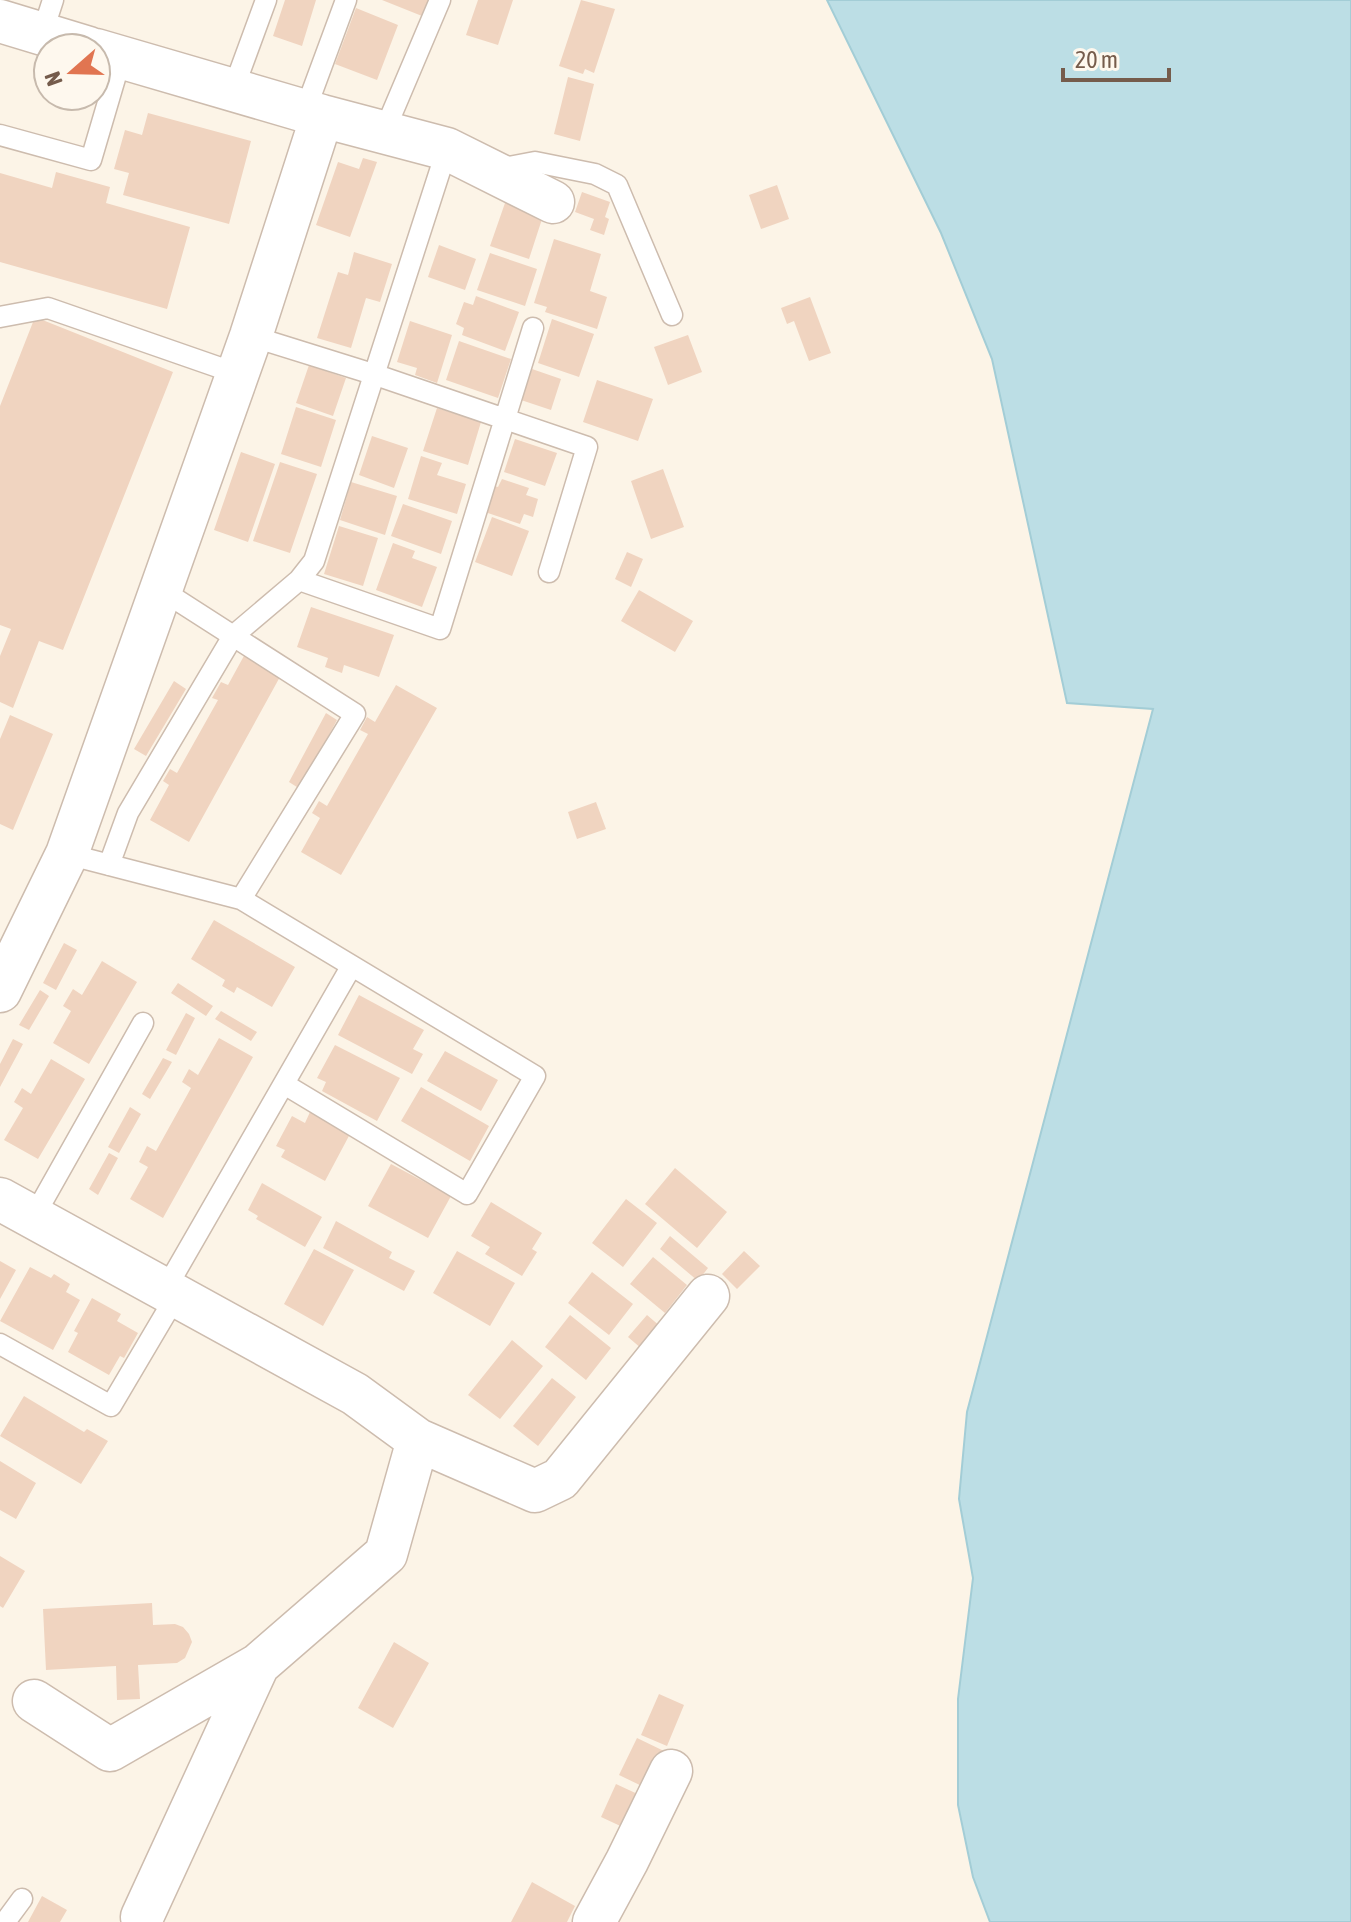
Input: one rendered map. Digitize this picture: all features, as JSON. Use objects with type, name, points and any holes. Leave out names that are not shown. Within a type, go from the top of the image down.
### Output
[{"type":"street","points":[[0,21],[47,17],[71,32]]},
{"type":"street","points":[[112,55],[447,149],[553,202]]},
{"type":"street","points":[[0,991],[67,854],[244,355],[314,114]]},
{"type":"street","points":[[17,1208],[355,1394],[418,1440],[535,1491],[560,1479],[708,1296]]},
{"type":"street","points":[[34,1701],[110,1750],[258,1665],[386,1554],[418,1440]]},
{"type":"street","points":[[142,1917],[258,1665]]},
{"type":"street","points":[[594,1922],[671,1771]]},
{"type":"lane","points":[[233,90],[266,0]]},
{"type":"lane","points":[[314,114],[346,0]]},
{"type":"lane","points":[[384,132],[440,0]]},
{"type":"lane","points":[[0,135],[91,160],[96,112]]},
{"type":"lane","points":[[109,865],[128,813],[233,636],[299,580],[314,561],[447,149]]},
{"type":"lane","points":[[490,170],[535,162],[595,174],[617,185],[672,315]]},
{"type":"lane","points":[[0,317],[48,308],[244,355],[376,375],[587,447],[549,572]]},
{"type":"lane","points":[[299,580],[440,629],[533,328]]},
{"type":"lane","points":[[160,589],[355,714],[241,899]]},
{"type":"lane","points":[[67,854],[241,899],[535,1076],[467,1194],[284,1084]]},
{"type":"lane","points":[[0,1344],[111,1406],[284,1084],[351,967]]},
{"type":"lane","points":[[17,1208],[143,1023]]},
{"type":"lane","points":[[5,1922],[22,1899]]},
{"type":"water","points":[[827,0],[1351,0],[1351,1922],[990,1922],[973,1877],[958,1805],[958,1699],[973,1578],[959,1499],[967,1412],[1153,709],[1067,703],[992,359],[941,233]]},
{"type":"building","points":[[285,0],[316,0],[302,46],[273,36]]},
{"type":"building","points":[[382,0],[428,0],[422,16]]},
{"type":"building","points":[[478,0],[513,0],[498,45],[466,35]]},
{"type":"building","points":[[581,0],[615,9],[594,73],[585,69],[583,74],[559,66]]},
{"type":"building","points":[[356,8],[398,25],[377,80],[335,64]]},
{"type":"building","points":[[568,77],[594,84],[580,141],[554,134]]},
{"type":"building","points":[[148,113],[251,141],[229,224],[123,195],[129,173],[114,169],[125,130],[142,135]]},
{"type":"building","points":[[363,158],[377,162],[350,237],[316,225],[338,162],[359,169]]},
{"type":"building","points":[[56,172],[110,187],[106,203],[190,227],[167,309],[0,262],[0,173],[52,188]]},
{"type":"building","points":[[777,185],[789,219],[761,229],[749,195]]},
{"type":"building","points":[[582,192],[610,202],[604,235],[590,230],[594,219],[575,212]]},
{"type":"building","points":[[505,203],[543,216],[529,259],[490,246]]},
{"type":"building","points":[[554,239],[601,254],[590,291],[607,297],[597,329],[545,312],[547,307],[534,303]]},
{"type":"building","points":[[439,245],[476,259],[465,290],[428,277]]},
{"type":"building","points":[[354,252],[392,264],[380,302],[366,298],[351,348],[317,338],[338,272],[348,275]]},
{"type":"building","points":[[490,253],[537,269],[525,306],[477,290]]},
{"type":"building","points":[[476,296],[519,312],[505,351],[462,335],[464,328],[456,324],[464,302],[473,305]]},
{"type":"building","points":[[810,297],[831,353],[809,361],[794,321],[787,324],[781,308]]},
{"type":"building","points":[[35,317],[173,372],[63,650],[39,641],[13,708],[0,702],[0,656],[11,629],[0,625],[0,406]]},
{"type":"building","points":[[552,319],[594,334],[579,377],[538,363]]},
{"type":"building","points":[[410,321],[452,335],[437,383],[415,375],[417,368],[397,362]]},
{"type":"building","points":[[688,335],[702,372],[668,385],[654,347]]},
{"type":"building","points":[[459,341],[511,359],[498,398],[446,380]]},
{"type":"building","points":[[309,365],[346,378],[333,416],[296,403]]},
{"type":"building","points":[[532,369],[561,379],[551,410],[521,400]]},
{"type":"building","points":[[597,380],[653,399],[638,441],[583,422]]},
{"type":"building","points":[[296,407],[336,420],[321,467],[281,454]]},
{"type":"building","points":[[437,408],[481,422],[468,465],[423,451]]},
{"type":"building","points":[[372,436],[408,448],[394,488],[359,475]]},
{"type":"building","points":[[515,439],[557,453],[545,486],[504,472]]},
{"type":"building","points":[[241,452],[275,464],[248,542],[214,530]]},
{"type":"building","points":[[421,456],[442,463],[437,475],[466,484],[457,514],[408,499]]},
{"type":"building","points":[[280,462],[317,474],[290,553],[253,541]]},
{"type":"building","points":[[663,469],[684,527],[651,539],[631,481]]},
{"type":"building","points":[[502,479],[529,488],[526,495],[538,499],[533,517],[524,514],[520,524],[482,511],[491,485],[498,487]]},
{"type":"building","points":[[351,482],[397,496],[385,535],[340,520]]},
{"type":"building","points":[[403,504],[452,521],[441,554],[391,536]]},
{"type":"building","points":[[492,517],[529,531],[512,576],[475,562]]},
{"type":"building","points":[[339,526],[378,538],[363,586],[324,574]]},
{"type":"building","points":[[393,543],[415,551],[412,558],[437,567],[422,607],[376,590]]},
{"type":"building","points":[[627,552],[643,559],[631,587],[615,579]]},
{"type":"building","points":[[639,590],[693,621],[675,652],[621,621]]},
{"type":"building","points":[[311,607],[394,635],[379,677],[344,665],[342,673],[325,667],[328,658],[297,647]]},
{"type":"building","points":[[245,654],[281,675],[189,842],[150,820],[169,785],[163,781],[170,769],[177,773],[218,700],[212,698],[221,682],[228,685]]},
{"type":"building","points":[[174,681],[186,689],[146,756],[134,749]]},
{"type":"building","points":[[396,685],[437,708],[341,875],[301,852],[320,818],[312,813],[319,801],[327,806],[368,734],[360,730],[367,717],[375,722]]},
{"type":"building","points":[[326,713],[337,720],[300,789],[289,782]]},
{"type":"building","points":[[10,715],[53,734],[13,830],[0,824],[0,739]]},
{"type":"building","points":[[596,802],[606,829],[577,839],[568,812]]},
{"type":"building","points":[[214,920],[295,967],[272,1007],[237,987],[234,993],[222,986],[225,980],[191,959]]},
{"type":"building","points":[[64,943],[77,950],[56,990],[43,983]]},
{"type":"building","points":[[102,961],[137,982],[89,1064],[53,1043],[71,1011],[63,1006],[73,989],[82,995]]},
{"type":"building","points":[[178,983],[213,1006],[206,1016],[171,993]]},
{"type":"building","points":[[40,990],[49,996],[29,1030],[19,1025]]},
{"type":"building","points":[[359,995],[424,1030],[413,1049],[423,1054],[412,1074],[338,1035]]},
{"type":"building","points":[[221,1011],[257,1032],[251,1041],[215,1019]]},
{"type":"building","points":[[186,1013],[195,1018],[176,1055],[166,1050]]},
{"type":"building","points":[[219,1038],[253,1057],[163,1218],[130,1199],[148,1167],[139,1162],[147,1146],[156,1151],[191,1088],[182,1082],[189,1069],[198,1075]]},
{"type":"building","points":[[13,1039],[23,1044],[0,1087],[0,1064]]},
{"type":"building","points":[[335,1045],[400,1078],[377,1121],[322,1091],[326,1082],[317,1078]]},
{"type":"building","points":[[445,1051],[498,1080],[481,1111],[427,1081]]},
{"type":"building","points":[[163,1058],[172,1062],[150,1099],[142,1094]]},
{"type":"building","points":[[51,1059],[85,1079],[38,1159],[4,1140],[23,1108],[14,1102],[22,1088],[31,1094]]},
{"type":"building","points":[[421,1087],[489,1126],[470,1161],[401,1121]]},
{"type":"building","points":[[130,1107],[141,1114],[119,1153],[108,1147]]},
{"type":"building","points":[[310,1112],[350,1134],[325,1181],[281,1157],[285,1150],[276,1146],[292,1116],[305,1123]]},
{"type":"building","points":[[109,1153],[118,1158],[98,1195],[89,1189]]},
{"type":"building","points":[[391,1164],[451,1196],[428,1238],[368,1206]]},
{"type":"building","points":[[675,1168],[727,1212],[697,1248],[645,1204]]},
{"type":"building","points":[[262,1183],[322,1217],[305,1247],[256,1219],[258,1216],[248,1210]]},
{"type":"building","points":[[626,1199],[657,1223],[623,1267],[592,1243]]},
{"type":"building","points":[[491,1202],[542,1233],[532,1249],[537,1252],[522,1276],[485,1254],[490,1247],[471,1236]]},
{"type":"building","points":[[336,1221],[392,1252],[389,1258],[415,1271],[404,1291],[323,1248]]},
{"type":"building","points":[[670,1236],[708,1268],[698,1281],[660,1249]]},
{"type":"building","points":[[314,1249],[354,1270],[323,1326],[284,1304]]},
{"type":"building","points":[[457,1251],[515,1283],[490,1326],[433,1293]]},
{"type":"building","points":[[744,1251],[760,1266],[737,1289],[722,1274]]},
{"type":"building","points":[[653,1257],[687,1285],[665,1313],[630,1284]]},
{"type":"building","points":[[0,1261],[16,1270],[0,1299]]},
{"type":"building","points":[[30,1267],[51,1278],[54,1274],[70,1284],[66,1292],[80,1300],[53,1350],[0,1321]]},
{"type":"building","points":[[592,1272],[633,1304],[609,1335],[568,1303]]},
{"type":"building","points":[[92,1298],[121,1314],[117,1321],[138,1333],[124,1358],[120,1356],[109,1375],[68,1352],[78,1333],[74,1331]]},
{"type":"building","points":[[570,1315],[611,1348],[586,1380],[545,1347]]},
{"type":"building","points":[[647,1315],[661,1327],[642,1349],[628,1337]]},
{"type":"building","points":[[512,1340],[543,1366],[500,1419],[468,1395]]},
{"type":"building","points":[[552,1378],[576,1397],[538,1446],[513,1426]]},
{"type":"building","points":[[24,1396],[84,1432],[87,1429],[108,1441],[81,1484],[0,1436]]},
{"type":"building","points":[[0,1461],[36,1483],[16,1519],[0,1510]]},
{"type":"building","points":[[0,1556],[25,1571],[3,1608],[0,1606]]},
{"type":"building","points":[[152,1603],[153,1625],[175,1624],[183,1627],[192,1642],[185,1658],[177,1663],[138,1665],[140,1699],[117,1700],[116,1666],[46,1670],[43,1609]]},
{"type":"building","points":[[394,1642],[429,1663],[393,1728],[358,1708]]},
{"type":"building","points":[[659,1694],[684,1705],[667,1746],[641,1735]]},
{"type":"building","points":[[637,1738],[666,1752],[648,1789],[619,1775]]},
{"type":"building","points":[[616,1784],[644,1797],[629,1830],[601,1817]]},
{"type":"building","points":[[532,1882],[575,1906],[567,1922],[511,1922]]},
{"type":"building","points":[[42,1896],[67,1910],[60,1922],[28,1922]]}]
